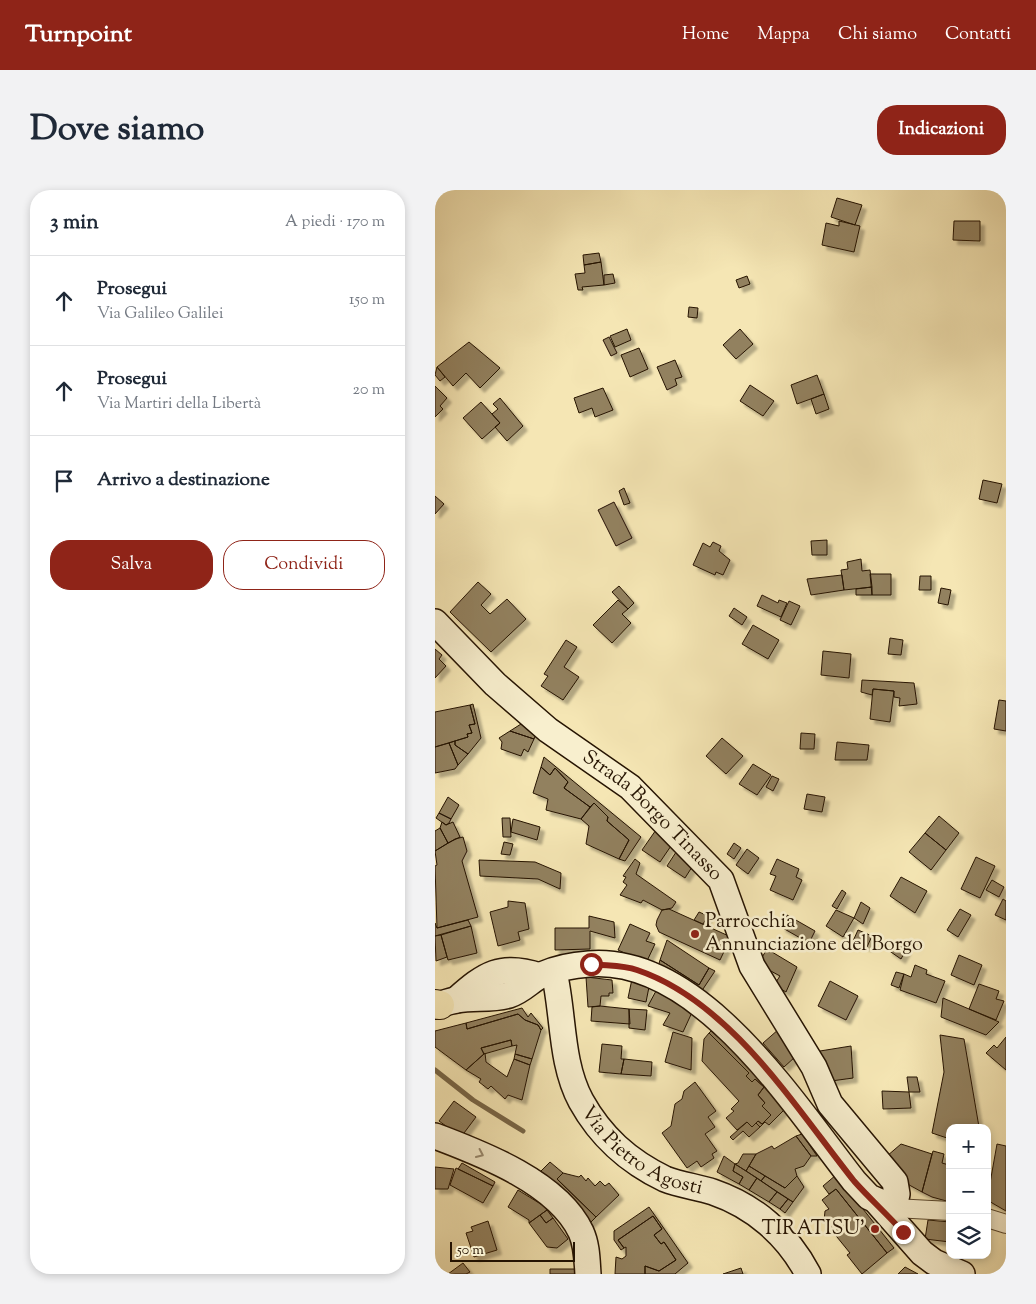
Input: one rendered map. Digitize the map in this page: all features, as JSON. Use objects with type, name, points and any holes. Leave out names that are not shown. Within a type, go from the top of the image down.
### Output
[{"type":"main road","name":"Strada Borgo Tinasso","points":[[435,622],[495,684],[548,730],[630,787],[721,880],[752,966],[814,1068],[830,1104],[895,1182],[897,1194],[885,1205]]},
{"type":"main road","points":[[442,1004],[479,990],[496,998],[535,976],[591,964],[635,969],[687,995],[715,1016],[754,1054],[854,1181],[869,1197],[885,1205],[912,1243],[934,1262],[962,1274]]},
{"type":"main road","name":"Via Pietro Agosti","points":[[535,976],[580,1099],[599,1130],[628,1158],[646,1169],[668,1180],[713,1192],[754,1211],[791,1247],[807,1274]]},
{"type":"main road","points":[[435,1136],[497,1162],[549,1195],[571,1217],[581,1232],[585,1243],[588,1274]]},
{"type":"street","points":[[885,1205],[946,1212]]},
{"type":"street","points":[[912,1243],[915,1224],[921,1215],[930,1210]]},
{"type":"street","points":[[991,1219],[1006,1224]]},
{"type":"building","points":[[837,198],[862,205],[855,225],[831,217]]},
{"type":"building","points":[[839,221],[860,226],[854,252],[822,245],[826,223],[839,226]]},
{"type":"building","points":[[954,221],[980,221],[980,241],[953,240]]},
{"type":"building","points":[[599,253],[601,262],[584,265],[583,255]]},
{"type":"building","points":[[601,262],[604,285],[582,287],[583,290],[578,290],[575,274],[585,273],[584,265]]},
{"type":"building","points":[[613,274],[615,283],[604,285],[604,275]]},
{"type":"building","points":[[747,276],[750,284],[739,288],[736,280]]},
{"type":"building","points":[[689,307],[698,308],[697,318],[688,317]]},
{"type":"building","points":[[627,329],[631,340],[615,347],[610,336]]},
{"type":"building","points":[[740,329],[753,344],[736,359],[723,345]]},
{"type":"building","points":[[609,337],[617,353],[611,356],[603,340]]},
{"type":"building","points":[[469,342],[500,368],[480,388],[466,373],[453,386],[437,367]]},
{"type":"building","points":[[639,348],[648,369],[630,377],[621,355]]},
{"type":"building","points":[[675,360],[682,377],[675,379],[677,385],[667,390],[657,367]]},
{"type":"building","points":[[437,367],[445,377],[440,381],[435,375]]},
{"type":"building","points":[[817,375],[824,394],[797,404],[791,385]]},
{"type":"building","points":[[750,385],[774,401],[763,416],[740,401]]},
{"type":"building","points":[[435,386],[447,398],[440,406],[443,409],[435,417]]},
{"type":"building","points":[[603,388],[613,410],[595,417],[592,408],[579,413],[574,398]]},
{"type":"building","points":[[824,394],[829,409],[816,414],[811,399]]},
{"type":"building","points":[[500,398],[523,426],[507,441],[495,427],[500,423],[492,414],[498,409],[493,404]]},
{"type":"building","points":[[481,402],[500,423],[482,439],[463,418]]},
{"type":"building","points":[[983,480],[1002,484],[997,503],[979,499]]},
{"type":"building","points":[[624,488],[630,503],[624,505],[619,491]]},
{"type":"building","points":[[435,496],[444,504],[435,514]]},
{"type":"building","points":[[614,502],[632,538],[616,546],[598,510]]},
{"type":"building","points":[[827,540],[827,555],[812,555],[811,541]]},
{"type":"building","points":[[713,542],[721,546],[719,551],[730,560],[723,575],[716,572],[715,575],[693,565],[703,543],[710,547]]},
{"type":"building","points":[[861,559],[862,571],[870,570],[872,587],[844,590],[841,570],[848,569],[847,562]]},
{"type":"building","points":[[870,574],[891,574],[891,595],[872,595]]},
{"type":"building","points":[[842,575],[844,590],[811,595],[807,579]]},
{"type":"building","points":[[920,576],[931,576],[931,590],[919,590]]},
{"type":"building","points":[[478,582],[491,594],[481,605],[490,614],[507,599],[526,619],[491,652],[450,612]]},
{"type":"building","points":[[619,586],[634,603],[628,609],[612,592]]},
{"type":"building","points":[[872,587],[872,595],[856,595],[856,589]]},
{"type":"building","points":[[941,588],[951,590],[948,605],[938,603]]},
{"type":"building","points":[[762,595],[778,603],[779,600],[787,603],[781,617],[757,606]]},
{"type":"building","points":[[618,600],[628,609],[622,614],[631,623],[612,643],[593,625]]},
{"type":"building","points":[[789,601],[800,606],[791,625],[780,620]]},
{"type":"building","points":[[734,608],[747,617],[742,625],[729,616]]},
{"type":"building","points":[[753,625],[779,640],[768,659],[742,644]]},
{"type":"building","points":[[890,638],[903,640],[901,655],[888,654]]},
{"type":"building","points":[[566,640],[577,647],[564,667],[579,677],[563,700],[541,686],[548,676],[544,674]]},
{"type":"building","points":[[435,649],[442,655],[439,659],[446,666],[435,678]]},
{"type":"building","points":[[823,651],[851,654],[849,678],[821,675]]},
{"type":"building","points":[[862,680],[914,683],[917,704],[899,706],[900,698],[894,697],[894,691],[873,689],[872,695],[861,692]]},
{"type":"building","points":[[873,689],[894,691],[890,722],[870,719]]},
{"type":"building","points":[[999,700],[1006,701],[1006,731],[994,729]]},
{"type":"building","points":[[473,704],[481,738],[468,754],[455,745],[455,741],[468,737],[467,734],[472,733],[469,725],[475,724],[470,705]]},
{"type":"building","points":[[470,705],[475,724],[469,725],[472,733],[467,734],[468,737],[435,747],[435,712]]},
{"type":"building","points":[[521,724],[538,730],[534,739],[510,731]]},
{"type":"building","points":[[510,731],[534,739],[528,752],[524,749],[521,756],[501,749],[502,742],[499,738]]},
{"type":"building","points":[[801,733],[815,734],[814,749],[800,749]]},
{"type":"building","points":[[722,738],[743,756],[726,774],[706,756]]},
{"type":"building","points":[[455,741],[455,745],[468,754],[458,765],[449,743]]},
{"type":"building","points":[[837,742],[869,745],[867,760],[835,760]]},
{"type":"building","points":[[449,743],[458,765],[455,769],[435,773],[435,747]]},
{"type":"building","points":[[544,757],[641,837],[625,861],[619,859],[629,840],[607,821],[608,817],[594,803],[590,807],[564,788],[568,782],[555,768],[550,775],[541,767]]},
{"type":"building","points":[[753,764],[771,775],[757,795],[739,784]]},
{"type":"building","points":[[541,767],[550,775],[555,768],[568,782],[564,788],[590,807],[581,819],[546,810],[548,799],[533,793]]},
{"type":"building","points":[[772,776],[779,779],[773,791],[766,787]]},
{"type":"building","points":[[807,794],[825,797],[822,812],[804,809]]},
{"type":"building","points":[[448,797],[459,805],[451,819],[439,813]]},
{"type":"building","points":[[594,803],[608,817],[607,821],[629,840],[619,859],[586,844],[589,826],[581,819]]},
{"type":"building","points":[[439,813],[451,819],[449,823],[446,825],[436,818]]},
{"type":"building","points":[[939,816],[959,833],[946,850],[925,833]]},
{"type":"building","points":[[502,818],[510,818],[511,837],[503,837]]},
{"type":"building","points":[[513,819],[540,827],[537,840],[511,832]]},
{"type":"building","points":[[442,822],[446,825],[453,822],[460,837],[448,843],[440,828]]},
{"type":"building","points":[[658,827],[673,843],[660,862],[642,850]]},
{"type":"building","points":[[440,828],[448,843],[435,851],[435,831]]},
{"type":"building","points":[[925,833],[946,850],[931,870],[909,852]]},
{"type":"building","points":[[463,837],[467,851],[462,861],[478,917],[437,928],[435,866],[437,865],[435,851],[455,839]]},
{"type":"building","points":[[504,842],[513,844],[510,855],[501,854]]},
{"type":"building","points":[[734,843],[741,848],[734,859],[727,854]]},
{"type":"building","points":[[678,849],[692,867],[685,878],[667,866]]},
{"type":"building","points":[[747,849],[759,858],[748,874],[736,865]]},
{"type":"building","points":[[976,857],[995,866],[980,898],[961,889]]},
{"type":"building","points":[[635,859],[640,863],[636,874],[676,902],[672,908],[662,910],[643,900],[641,903],[620,895],[627,885],[623,882],[626,877],[623,876]]},
{"type":"building","points":[[777,859],[799,869],[796,877],[802,880],[793,900],[770,890],[776,876],[770,874]]},
{"type":"building","points":[[479,860],[535,862],[561,873],[560,889],[538,879],[480,876]]},
{"type":"building","points":[[901,877],[927,891],[915,913],[890,896]]},
{"type":"building","points":[[992,880],[1004,887],[999,897],[986,890]]},
{"type":"building","points":[[842,890],[846,893],[837,909],[832,906]]},
{"type":"building","points":[[1003,899],[1006,901],[1006,920],[995,915]]},
{"type":"building","points":[[508,901],[525,903],[529,929],[518,932],[520,940],[498,946],[490,912],[508,907]]},
{"type":"building","points":[[861,902],[870,908],[863,924],[854,918]]},
{"type":"building","name":"Parrocchia Annunciazione del Borgo","points":[[669,909],[731,937],[720,960],[659,932],[656,925],[657,920],[662,910]]},
{"type":"building","points":[[960,909],[971,915],[958,937],[947,930]]},
{"type":"building","points":[[836,910],[854,918],[843,937],[826,926]]},
{"type":"building","points":[[699,912],[708,916],[703,924],[694,920]]},
{"type":"building","points":[[787,915],[815,931],[809,943],[781,927]]},
{"type":"building","points":[[589,916],[614,922],[615,938],[590,931],[590,949],[555,950],[555,928],[589,928]]},
{"type":"building","points":[[468,920],[471,926],[435,936],[435,923],[437,928]]},
{"type":"building","points":[[630,924],[650,933],[646,941],[655,944],[646,963],[618,950]]},
{"type":"building","points":[[471,926],[477,953],[448,960],[441,935]]},
{"type":"building","points":[[858,930],[872,936],[867,947],[853,941]]},
{"type":"building","points":[[441,935],[447,957],[436,961],[435,936]]},
{"type":"building","points":[[667,940],[709,968],[699,985],[660,960]]},
{"type":"building","points":[[894,942],[906,950],[901,959],[888,950]]},
{"type":"building","points":[[767,949],[797,967],[786,992],[774,985],[780,976],[758,964]]},
{"type":"building","points":[[959,955],[982,965],[974,985],[951,975]]},
{"type":"building","points":[[660,960],[699,985],[709,968],[715,971],[701,992],[658,967]]},
{"type":"building","points":[[915,965],[927,970],[926,974],[945,981],[936,1003],[900,990],[904,974],[911,977]]},
{"type":"building","points":[[896,972],[904,974],[899,988],[891,985]]},
{"type":"building","points":[[586,977],[612,980],[613,993],[609,993],[609,996],[601,996],[600,1006],[588,1007]]},
{"type":"building","points":[[632,979],[650,982],[646,1002],[628,998]]},
{"type":"building","points":[[830,981],[858,996],[846,1020],[818,1006]]},
{"type":"building","points":[[979,984],[999,991],[996,999],[1004,1001],[996,1020],[969,1009]]},
{"type":"building","points":[[657,989],[694,1008],[683,1032],[663,1025],[670,1013],[648,1006]]},
{"type":"building","points":[[943,998],[999,1022],[986,1035],[941,1017]]},
{"type":"building","points":[[592,1007],[629,1009],[630,1024],[591,1021]]},
{"type":"building","points":[[522,1008],[528,1017],[531,1013],[543,1028],[541,1030],[538,1025],[525,1020],[518,1014],[467,1029],[466,1023]]},
{"type":"building","points":[[629,1009],[647,1010],[645,1030],[629,1028]]},
{"type":"building","points":[[518,1014],[525,1020],[538,1025],[541,1030],[532,1059],[515,1054],[517,1045],[512,1046],[511,1040],[481,1048],[484,1054],[466,1070],[435,1047],[435,1031],[466,1023],[467,1029]]},
{"type":"building","points":[[779,1029],[790,1041],[785,1045],[795,1057],[784,1067],[763,1043]]},
{"type":"building","points":[[711,1031],[725,1043],[728,1041],[738,1051],[735,1054],[752,1071],[769,1083],[764,1087],[755,1079],[752,1082],[746,1076],[749,1073],[709,1033]]},
{"type":"building","points":[[673,1032],[692,1038],[691,1070],[665,1062]]},
{"type":"building","points":[[709,1033],[749,1073],[746,1076],[752,1082],[755,1079],[764,1087],[758,1095],[765,1103],[762,1106],[771,1115],[762,1124],[758,1121],[752,1127],[747,1122],[737,1130],[726,1118],[734,1111],[731,1109],[739,1101],[702,1061],[704,1039]]},
{"type":"building","points":[[940,1035],[964,1039],[978,1124],[946,1124],[946,1138],[932,1133],[944,1072]]},
{"type":"building","points":[[1006,1037],[1006,1070],[986,1053],[994,1045],[997,1048]]},
{"type":"building","points":[[511,1040],[512,1046],[484,1054],[481,1048]]},
{"type":"building","points":[[602,1044],[622,1046],[621,1059],[624,1059],[621,1074],[599,1072]]},
{"type":"building","points":[[851,1046],[853,1078],[824,1082],[820,1051]]},
{"type":"building","points":[[485,1053],[486,1062],[507,1077],[514,1059],[530,1065],[522,1100],[508,1095],[505,1099],[491,1086],[488,1089],[479,1082],[481,1079],[466,1070]]},
{"type":"building","points":[[515,1054],[532,1059],[530,1065],[514,1059]]},
{"type":"building","points":[[624,1059],[652,1062],[651,1076],[621,1074]]},
{"type":"building","points":[[907,1077],[917,1077],[920,1092],[909,1092]]},
{"type":"building","points":[[695,1082],[716,1111],[708,1117],[715,1127],[705,1134],[717,1151],[712,1154],[714,1158],[701,1167],[697,1161],[687,1168],[662,1133],[671,1126],[675,1104],[682,1099],[684,1091]]},
{"type":"building","points":[[764,1087],[785,1109],[769,1125],[765,1122],[760,1127],[756,1123],[758,1121],[762,1124],[771,1115],[762,1106],[765,1103],[758,1095]]},
{"type":"building","points":[[882,1091],[909,1092],[911,1108],[883,1109]]},
{"type":"building","points":[[454,1101],[476,1117],[461,1137],[439,1121]]},
{"type":"building","points":[[747,1122],[752,1127],[756,1123],[760,1127],[749,1137],[743,1131],[733,1140],[730,1137]]},
{"type":"building","points":[[802,1134],[817,1156],[811,1156],[796,1136]]},
{"type":"building","points":[[796,1136],[811,1156],[804,1166],[795,1169],[797,1176],[785,1188],[749,1166],[756,1154],[772,1146],[774,1149]]},
{"type":"building","points":[[901,1144],[932,1154],[922,1192],[902,1181],[880,1162]]},
{"type":"building","points":[[997,1144],[1006,1146],[1006,1211],[991,1202],[991,1178]]},
{"type":"building","points":[[933,1151],[944,1154],[942,1163],[946,1164],[946,1201],[922,1192]]},
{"type":"building","points":[[743,1154],[756,1154],[746,1171],[735,1164],[738,1163]]},
{"type":"building","points":[[724,1156],[735,1164],[733,1171],[743,1177],[739,1184],[717,1172]]},
{"type":"building","points":[[550,1162],[563,1173],[557,1179],[596,1217],[589,1224],[540,1172]]},
{"type":"building","points":[[462,1163],[495,1182],[493,1186],[458,1169]]},
{"type":"building","points":[[735,1164],[757,1178],[749,1190],[739,1184],[743,1177],[733,1171]]},
{"type":"building","points":[[749,1166],[765,1176],[761,1181],[746,1171]]},
{"type":"building","points":[[435,1167],[454,1169],[448,1189],[435,1189]]},
{"type":"building","points":[[456,1168],[493,1186],[483,1203],[450,1185]]},
{"type":"building","points":[[563,1173],[579,1177],[581,1175],[586,1181],[588,1178],[595,1186],[600,1181],[605,1186],[609,1183],[619,1195],[596,1217],[557,1179]]},
{"type":"building","points":[[836,1175],[894,1248],[887,1253],[836,1189],[829,1194],[823,1186]]},
{"type":"building","points":[[765,1176],[785,1188],[797,1176],[804,1187],[793,1202],[761,1181]]},
{"type":"building","points":[[757,1178],[777,1192],[769,1202],[749,1190]]},
{"type":"building","points":[[836,1189],[887,1253],[862,1274],[847,1255],[850,1253],[824,1221],[825,1211],[829,1209],[822,1200]]},
{"type":"building","points":[[518,1190],[544,1206],[547,1210],[529,1223],[529,1220],[508,1207]]},
{"type":"building","points":[[777,1192],[788,1199],[780,1209],[769,1202]]},
{"type":"building","points":[[788,1199],[793,1202],[785,1213],[780,1209]]},
{"type":"building","points":[[649,1207],[688,1263],[675,1274],[645,1274],[645,1266],[659,1271],[676,1260],[664,1242],[661,1244],[654,1235],[662,1229],[653,1216],[618,1240],[624,1248],[621,1250],[614,1240],[614,1231]]},
{"type":"building","points":[[547,1210],[553,1218],[546,1223],[540,1215]]},
{"type":"building","points":[[540,1215],[546,1223],[553,1218],[568,1239],[557,1248],[547,1247],[529,1223]]},
{"type":"building","points":[[653,1216],[662,1229],[654,1235],[661,1244],[664,1242],[676,1260],[659,1271],[645,1266],[645,1274],[615,1274],[616,1257],[622,1259],[626,1256],[626,1247],[624,1248],[618,1240]]},
{"type":"building","points":[[928,1220],[946,1222],[946,1242],[925,1239]]},
{"type":"building","points":[[488,1221],[497,1250],[474,1257],[466,1233],[473,1231],[471,1227]]},
{"type":"building","points":[[463,1263],[470,1272],[466,1274],[448,1274]]},
{"type":"building","points":[[905,1267],[918,1274],[898,1274]]},
{"type":"building","points":[[741,1268],[743,1274],[723,1274]]},
{"type":"building","points":[[550,1269],[578,1269],[578,1274],[550,1274]]},
{"type":"waterway","points":[[435,1070],[473,1100],[523,1131]]},
{"type":"place","name":"Parrocchia Annunciazione del Borgo","points":[[695,934]]},
{"type":"place","name":"TIRATISU'","points":[[875,1229]]},
{"type":"route","points":[[591,964],[635,969],[687,995],[715,1016],[754,1054],[854,1181],[869,1197],[877,1202],[903,1232]]}]
